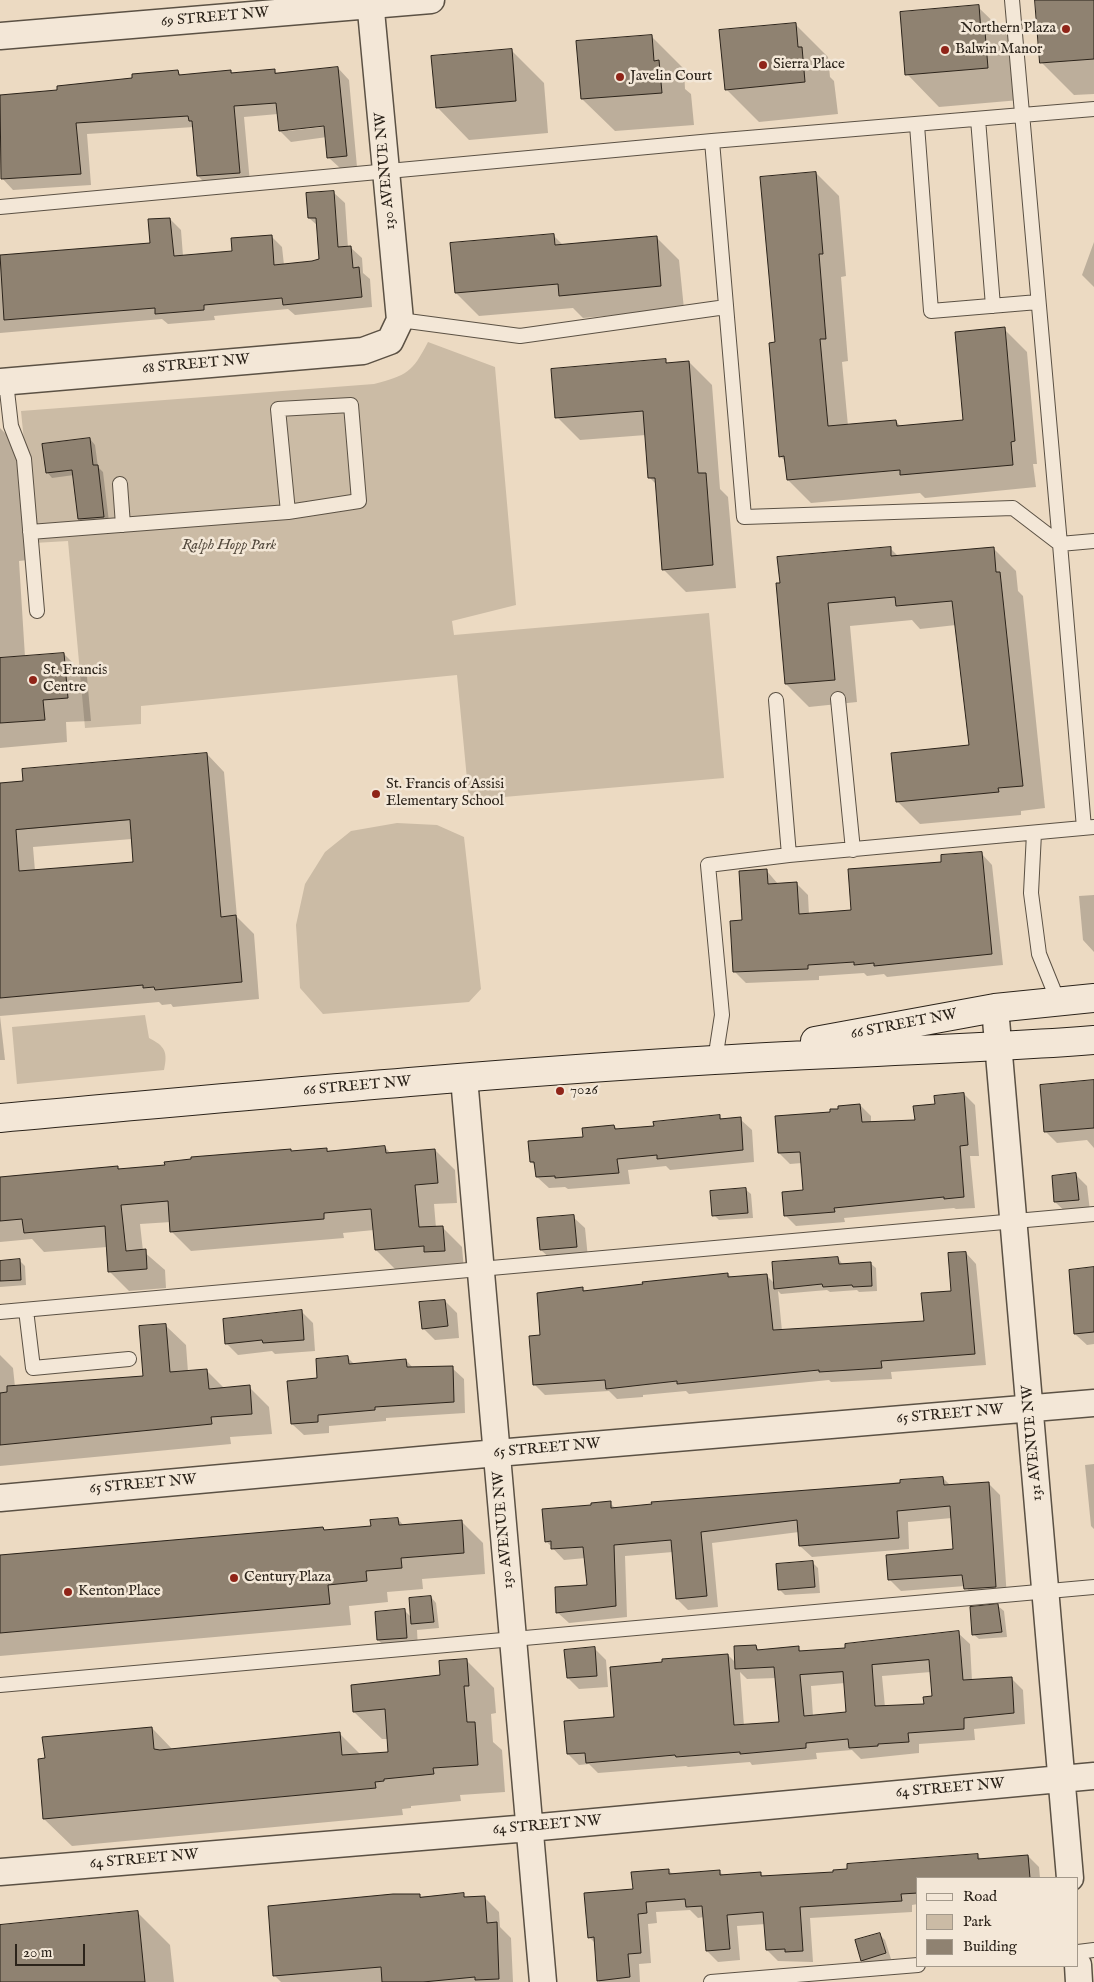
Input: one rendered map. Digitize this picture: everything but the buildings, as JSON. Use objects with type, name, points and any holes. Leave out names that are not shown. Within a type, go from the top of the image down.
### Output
[{"type":"main road","name":"66 STREET NW","points":[[715,1060],[995,1008],[1094,998]]},
{"type":"main road","name":"66 STREET NW","points":[[0,1118],[464,1078],[715,1060],[999,1047],[1094,1040]]},
{"type":"street","name":"69 STREET NW","points":[[0,36],[371,3],[431,0]]},
{"type":"street","name":"130 AVENUE NW","points":[[371,3],[387,171],[395,330]]},
{"type":"street","name":"68 STREET NW","points":[[3,382],[363,351],[395,330]]},
{"type":"street","name":"131 AVENUE NW","points":[[995,1008],[1070,1877]]},
{"type":"street","name":"130 AVENUE NW","points":[[464,1078],[543,1982]]},
{"type":"street","name":"65 STREET NW","points":[[0,1498],[497,1453],[1094,1403]]},
{"type":"street","name":"64 STREET NW","points":[[0,1872],[529,1828],[1094,1776]]},
{"type":"street","points":[[1078,1967],[1079,1982]]},
{"type":"lane","points":[[715,1060],[722,1015],[708,865],[789,855],[1089,828],[1060,544],[1012,0]]},
{"type":"lane","points":[[0,207],[712,141],[1094,109]]},
{"type":"lane","points":[[978,119],[993,306]]},
{"type":"lane","points":[[917,125],[932,311],[1038,302]]},
{"type":"lane","points":[[712,141],[744,517],[1013,508],[1060,544],[1094,541]]},
{"type":"lane","points":[[395,330],[520,336],[726,307]]},
{"type":"lane","points":[[3,382],[10,426],[24,459],[37,611]]},
{"type":"lane","points":[[30,532],[288,512],[359,501],[351,405],[278,409],[288,512]]},
{"type":"lane","points":[[120,484],[123,525]]},
{"type":"lane","points":[[838,699],[853,850]]},
{"type":"lane","points":[[776,700],[789,855]]},
{"type":"lane","points":[[1034,833],[1031,893],[1039,954],[1058,1001]]},
{"type":"lane","points":[[0,1312],[481,1267],[1094,1214]]},
{"type":"lane","points":[[26,1310],[33,1368],[129,1360]]},
{"type":"lane","points":[[0,1686],[513,1638],[1094,1587]]},
{"type":"lane","points":[[1079,1952],[1094,1950]]},
{"type":"lane","points":[[711,1982],[916,1965]]},
{"type":"green space","name":"Ralph Hopp Park","points":[[428,342],[495,367],[516,605],[452,621],[454,635],[709,613],[724,778],[469,800],[457,675],[141,706],[141,724],[85,728],[68,541],[34,543],[21,411],[374,384],[401,375],[413,367]]},
{"type":"green space","points":[[397,823],[437,825],[464,837],[481,989],[469,1002],[323,1014],[300,988],[296,925],[305,884],[325,852],[351,831]]},
{"type":"green space","points":[[145,1015],[149,1038],[159,1044],[164,1050],[166,1059],[164,1070],[17,1084],[12,1027]]},
{"type":"place","name":"Northern Plaza","points":[[1066,29]]},
{"type":"place","name":"Balwin Manor","points":[[945,50]]},
{"type":"place","name":"Sierra Place","points":[[763,65]]},
{"type":"place","name":"Javelin Court","points":[[620,77]]},
{"type":"place","name":"St. Francis Centre","points":[[33,680]]},
{"type":"place","name":"St. Francis of Assisi Elementary School","points":[[376,794]]},
{"type":"place","name":"7026","points":[[560,1091]]},
{"type":"place","name":"Century Plaza","points":[[234,1578]]},
{"type":"place","name":"Kenton Place","points":[[68,1592]]}]
